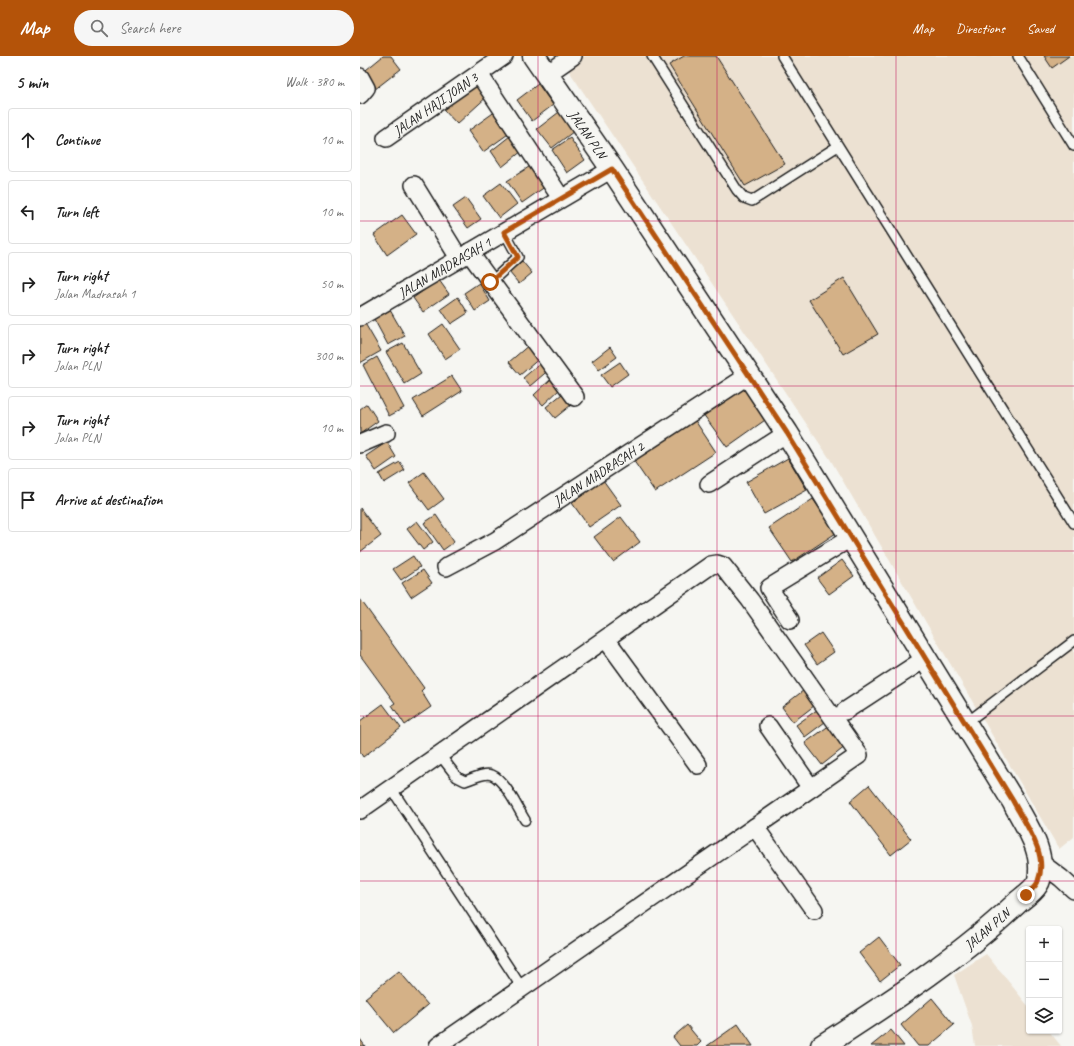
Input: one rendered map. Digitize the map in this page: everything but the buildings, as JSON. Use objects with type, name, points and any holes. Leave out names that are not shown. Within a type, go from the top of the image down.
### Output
[{"type":"street","name":"JALAN HAJI JOAN 3","points":[[386,138],[504,56]]},
{"type":"street","name":"JALAN PLN","points":[[534,56],[612,169],[787,433],[966,723],[1013,801],[1038,847],[1041,864],[1038,882],[984,934],[949,961],[822,1046]]},
{"type":"street","points":[[547,74],[573,56]]},
{"type":"street","points":[[479,74],[561,198]]},
{"type":"street","points":[[360,77],[366,88],[360,95]]},
{"type":"street","name":"JALAN MADRASAH 1","points":[[360,317],[612,169]]},
{"type":"street","points":[[414,185],[464,255],[490,282],[574,397]]},
{"type":"street","name":"JALAN MADRASAH 2","points":[[446,567],[494,540],[749,376]]},
{"type":"street","points":[[360,444],[386,433]]},
{"type":"street","points":[[709,484],[787,433]]},
{"type":"street","points":[[790,620],[769,588],[852,537]]},
{"type":"street","points":[[360,810],[711,565],[717,564],[723,566],[750,600],[859,754],[438,1046]]},
{"type":"street","points":[[606,639],[698,765]]},
{"type":"street","points":[[845,711],[926,658]]},
{"type":"street","points":[[768,726],[811,788]]},
{"type":"street","points":[[755,827],[814,910]]},
{"type":"street","points":[[1041,864],[1061,878],[1074,890]]},
{"type":"lane","points":[[652,56],[744,198],[752,201],[838,146]]},
{"type":"lane","points":[[782,56],[1074,523]]},
{"type":"lane","points":[[1018,56],[1074,146]]},
{"type":"lane","points":[[490,282],[518,257],[504,232]]},
{"type":"lane","points":[[966,723],[1074,641]]},
{"type":"lane","points":[[440,755],[456,777],[465,781],[485,775],[493,775],[504,786],[525,820]]},
{"type":"lane","points":[[391,788],[522,988]]},
{"type":"shaded area","points":[[559,56],[1074,56],[1074,837],[1059,849],[830,459]]},
{"type":"shaded area","points":[[986,954],[1026,1003],[1026,1034],[1051,1034],[1061,1046],[975,1046],[972,1026],[954,975]]},
{"type":"route","points":[[490,282],[518,257],[504,232],[612,169],[787,433],[1013,801],[1038,847],[1041,864],[1038,882],[1026,895]]}]
